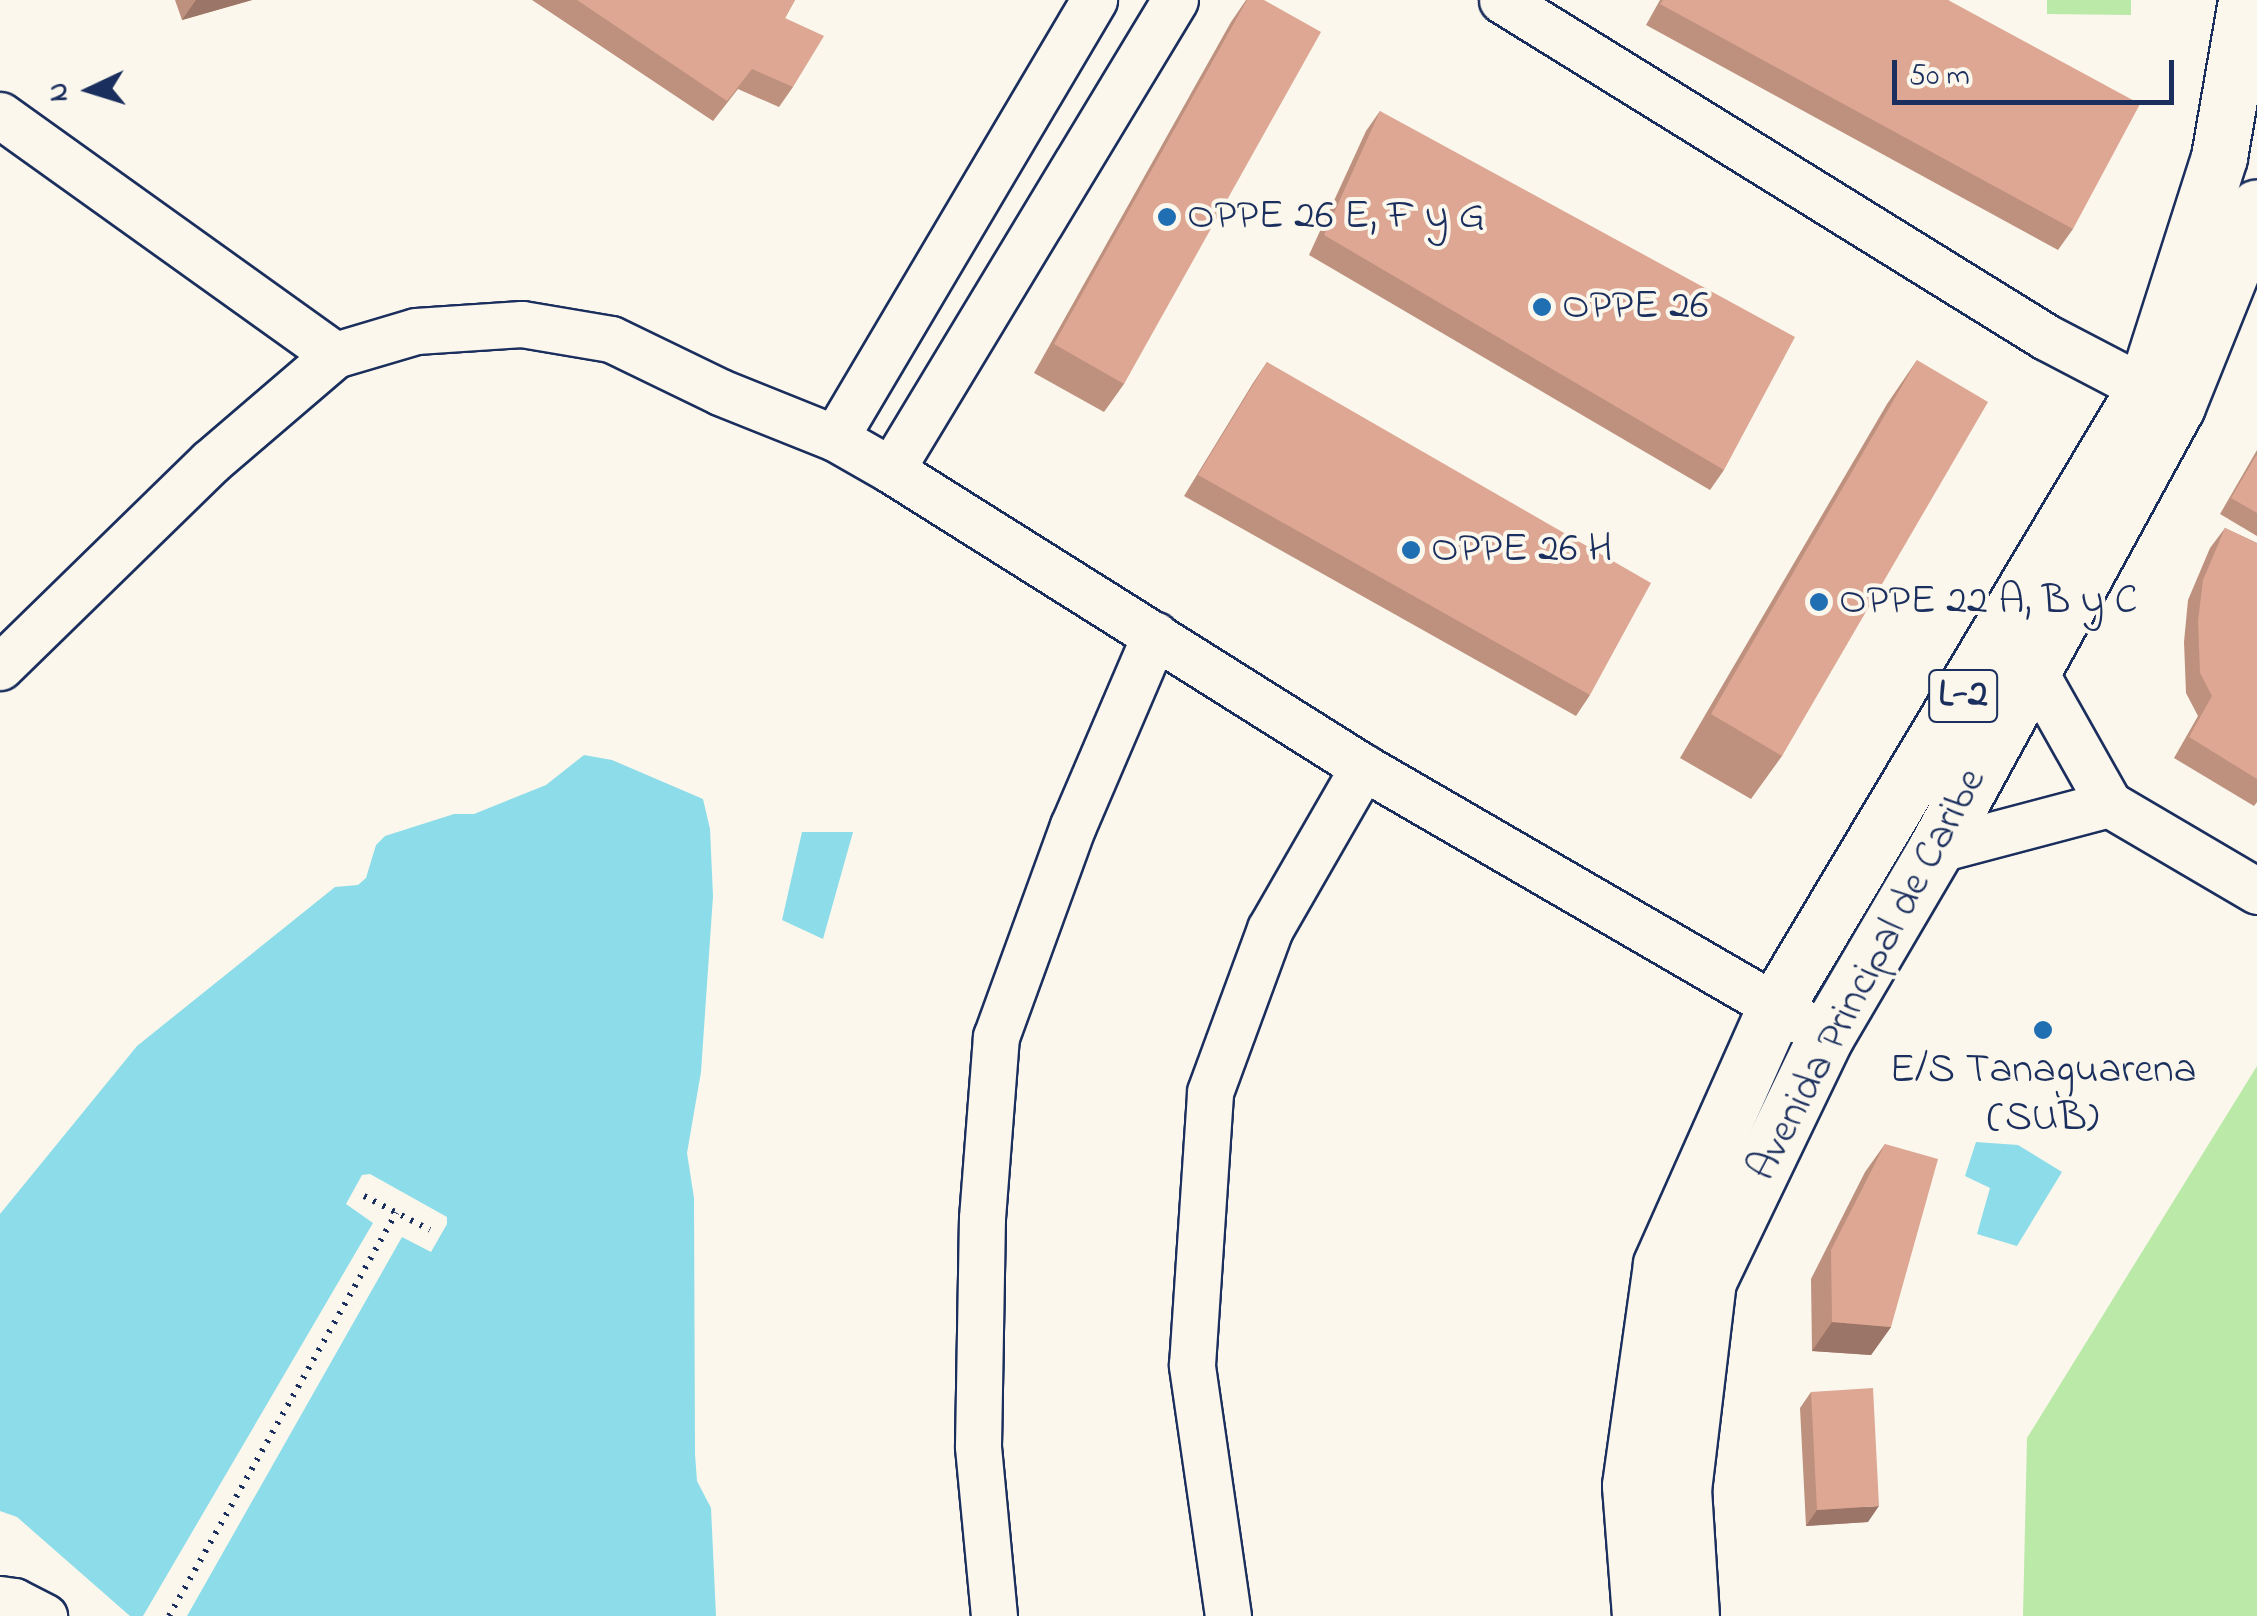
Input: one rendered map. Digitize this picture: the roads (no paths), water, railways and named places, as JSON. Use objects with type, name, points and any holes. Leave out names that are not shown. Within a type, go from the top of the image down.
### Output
[{"type":"main road","name":"Avenida Principal de Caribe","points":[[1640,1616],[1630,1485],[1660,1264],[1776,1006],[2162,396],[2220,157],[2246,0]]},
{"type":"main road","name":"Avenida Principal de Caribe","points":[[1692,1616],[1683,1490],[1708,1282],[1826,1036],[2034,671],[2162,396],[2257,207]]},
{"type":"street","points":[[835,438],[1094,0]]},
{"type":"street","points":[[892,470],[1175,0]]},
{"type":"street","points":[[1502,0],[2046,338],[2162,396]]},
{"type":"street","points":[[0,115],[335,355]]},
{"type":"street","points":[[0,667],[210,462],[335,355],[416,332],[522,324],[611,339],[720,392],[835,438],[892,470],[1363,767],[1826,1036]]},
{"type":"street","points":[[994,1616],[978,1446],[982,1218],[996,1037],[1074,826],[1155,635]]},
{"type":"street","points":[[2034,671],[2109,804],[2257,891]]},
{"type":"street","points":[[1228,1616],[1192,1365],[1210,1092],[1270,928],[1363,767]]},
{"type":"street","points":[[1935,850],[2109,804]]},
{"type":"street","points":[[0,1599],[14,1600],[44,1616]]},
{"type":"water","points":[[584,755],[612,760],[703,799],[710,829],[713,896],[701,1072],[687,1153],[694,1198],[695,1454],[697,1481],[711,1508],[716,1616],[187,1616],[402,1237],[431,1252],[447,1224],[447,1217],[370,1174],[362,1175],[346,1204],[373,1223],[143,1616],[130,1616],[17,1517],[0,1511],[0,1214],[137,1046],[335,887],[358,885],[366,878],[376,845],[385,836],[454,814],[474,814],[546,785]]},
{"type":"water","points":[[802,832],[853,832],[823,939],[782,920]]},
{"type":"water","points":[[1976,1142],[2018,1145],[2062,1172],[2017,1246],[1977,1234],[1990,1188],[1965,1176]]},
{"type":"place","name":"OPPE 26 E, F y G","points":[[1167,217]]},
{"type":"place","name":"OPPE 26","points":[[1542,307]]},
{"type":"place","name":"OPPE 26 H","points":[[1411,550]]},
{"type":"place","name":"OPPE 22 A, B y C","points":[[1819,602]]},
{"type":"place","name":"E/S Tanaguarena (SUB)","points":[[2043,1030]]}]
